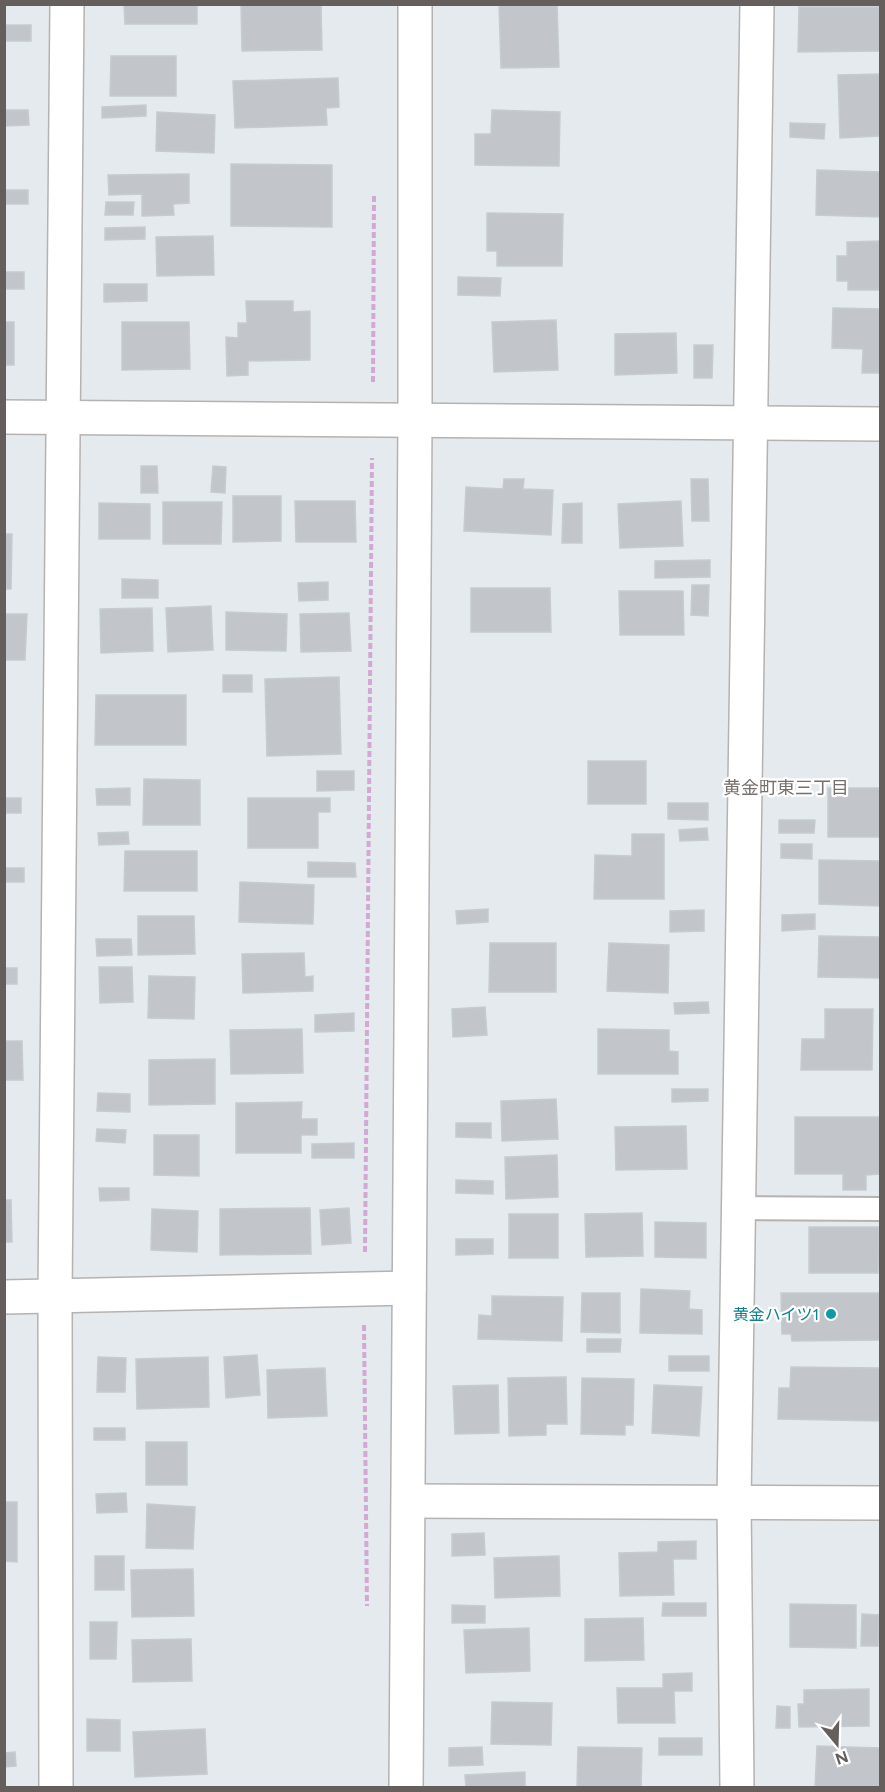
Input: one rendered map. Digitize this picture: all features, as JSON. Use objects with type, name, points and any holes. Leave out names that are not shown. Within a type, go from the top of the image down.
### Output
[{"type":"street","points":[[56,1788],[55,1296],[68,4]]},
{"type":"street","points":[[406,1788],[415,422],[415,4]]},
{"type":"street","points":[[737,1788],[734,1501],[757,4]]},
{"type":"street","points":[[4,417],[880,424]]},
{"type":"street","points":[[4,1297],[409,1288]]},
{"type":"street","points":[[409,1501],[880,1503]]},
{"type":"lane","points":[[739,1208],[880,1209]]},
{"type":"path","points":[[367,1610],[364,1289],[374,183]]},
{"type":"building","points":[[124,4],[197,4],[197,24],[125,24]]},
{"type":"building","points":[[241,4],[321,4],[322,50],[242,51]]},
{"type":"building","points":[[499,4],[557,4],[559,67],[501,68]]},
{"type":"building","points":[[799,7],[880,7],[880,51],[798,52]]},
{"type":"building","points":[[4,25],[31,25],[31,41],[4,41]]},
{"type":"building","points":[[111,56],[176,56],[176,96],[110,96]]},
{"type":"building","points":[[880,74],[880,136],[840,138],[838,75]]},
{"type":"building","points":[[338,78],[339,107],[326,108],[327,125],[235,128],[233,81]]},
{"type":"building","points":[[146,105],[146,116],[102,118],[102,107]]},
{"type":"building","points":[[4,110],[28,110],[29,125],[4,126]]},
{"type":"building","points":[[492,110],[560,112],[559,166],[475,165],[475,134],[491,134]]},
{"type":"building","points":[[157,112],[215,115],[214,153],[156,151]]},
{"type":"building","points":[[790,123],[825,124],[824,139],[790,137]]},
{"type":"building","points":[[231,164],[332,165],[332,227],[231,226]]},
{"type":"building","points":[[817,170],[880,172],[880,217],[816,215]]},
{"type":"building","points":[[189,174],[189,203],[173,204],[174,215],[142,216],[142,194],[109,195],[108,175]]},
{"type":"building","points":[[4,190],[28,190],[28,204],[4,204]]},
{"type":"building","points":[[106,202],[134,202],[133,215],[105,215]]},
{"type":"building","points":[[487,213],[563,214],[562,266],[497,266],[497,251],[487,251]]},
{"type":"building","points":[[145,227],[145,239],[105,240],[105,228]]},
{"type":"building","points":[[213,236],[214,275],[157,276],[156,237]]},
{"type":"building","points":[[880,241],[880,290],[848,290],[848,281],[837,281],[837,256],[847,256],[847,242]]},
{"type":"building","points":[[4,272],[24,272],[24,289],[4,289]]},
{"type":"building","points":[[458,277],[501,278],[500,296],[458,295]]},
{"type":"building","points":[[104,284],[147,284],[147,301],[104,302]]},
{"type":"building","points":[[246,301],[293,301],[293,312],[310,311],[310,360],[248,361],[248,375],[227,376],[226,337],[238,338],[238,323],[247,323]]},
{"type":"building","points":[[833,308],[880,309],[880,373],[862,373],[863,349],[832,348]]},
{"type":"building","points":[[556,320],[558,370],[494,372],[492,322]]},
{"type":"building","points":[[4,322],[14,322],[14,365],[4,365]]},
{"type":"building","points":[[122,322],[189,322],[190,369],[122,370]]},
{"type":"building","points":[[676,333],[677,373],[615,375],[615,334]]},
{"type":"building","points":[[694,345],[713,345],[712,378],[694,378]]},
{"type":"building","points":[[141,466],[157,466],[158,493],[141,493]]},
{"type":"building","points":[[213,466],[226,467],[225,493],[211,492]]},
{"type":"building","points":[[504,479],[524,479],[523,489],[553,490],[551,535],[464,531],[466,487],[503,489]]},
{"type":"building","points":[[691,479],[708,479],[709,521],[692,521]]},
{"type":"building","points":[[233,496],[281,496],[281,541],[233,542]]},
{"type":"building","points":[[295,501],[355,501],[356,542],[296,542]]},
{"type":"building","points":[[681,501],[683,546],[620,548],[618,504]]},
{"type":"building","points":[[163,502],[222,502],[221,544],[163,544]]},
{"type":"building","points":[[99,503],[150,504],[150,539],[99,539]]},
{"type":"building","points":[[582,503],[582,543],[562,543],[563,504]]},
{"type":"building","points":[[4,534],[12,534],[11,589],[4,589]]},
{"type":"building","points":[[710,560],[710,577],[655,578],[655,561]]},
{"type":"building","points":[[122,579],[158,580],[158,598],[122,598]]},
{"type":"building","points":[[328,582],[328,600],[299,601],[298,583]]},
{"type":"building","points":[[692,585],[709,585],[708,616],[691,615]]},
{"type":"building","points":[[471,588],[550,588],[551,632],[471,632]]},
{"type":"building","points":[[619,591],[683,591],[684,635],[620,635]]},
{"type":"building","points":[[211,606],[213,650],[168,652],[166,608]]},
{"type":"building","points":[[152,608],[153,651],[101,653],[100,609]]},
{"type":"building","points":[[226,612],[287,614],[286,651],[226,650]]},
{"type":"building","points":[[349,613],[351,651],[301,652],[300,614]]},
{"type":"building","points":[[4,614],[27,614],[25,660],[4,660]]},
{"type":"building","points":[[223,675],[252,675],[252,692],[223,692]]},
{"type":"building","points":[[339,677],[341,754],[267,756],[265,679]]},
{"type":"building","points":[[96,695],[186,695],[186,745],[95,745]]},
{"type":"building","points":[[588,761],[646,761],[646,804],[588,804]]},
{"type":"building","points":[[317,771],[354,771],[354,790],[317,791]]},
{"type":"building","points":[[144,779],[200,780],[200,825],[143,825]]},
{"type":"building","points":[[130,788],[130,805],[97,805],[96,789]]},
{"type":"building","points":[[828,788],[880,788],[880,837],[828,837]]},
{"type":"building","points":[[4,798],[21,798],[21,813],[4,813]]},
{"type":"building","points":[[248,798],[330,798],[330,812],[318,812],[318,848],[248,848]]},
{"type":"building","points":[[668,803],[708,803],[708,820],[668,819]]},
{"type":"building","points":[[779,820],[815,820],[814,833],[779,833]]},
{"type":"building","points":[[707,828],[708,840],[680,841],[679,830]]},
{"type":"building","points":[[128,832],[129,844],[99,845],[98,833]]},
{"type":"building","points":[[632,834],[664,834],[664,899],[594,899],[595,855],[632,856]]},
{"type":"building","points":[[781,844],[812,844],[812,859],[781,858]]},
{"type":"building","points":[[125,851],[197,851],[197,891],[124,891]]},
{"type":"building","points":[[819,860],[880,861],[880,906],[819,904]]},
{"type":"building","points":[[308,862],[355,863],[356,877],[308,877]]},
{"type":"building","points":[[4,868],[24,868],[24,882],[4,882]]},
{"type":"building","points":[[240,882],[314,885],[313,924],[239,922]]},
{"type":"building","points":[[488,909],[488,922],[457,924],[456,911]]},
{"type":"building","points":[[704,910],[704,931],[670,932],[670,911]]},
{"type":"building","points":[[815,914],[815,929],[782,931],[782,915]]},
{"type":"building","points":[[138,916],[194,916],[195,954],[138,955]]},
{"type":"building","points":[[819,936],[880,937],[880,978],[818,977]]},
{"type":"building","points":[[96,939],[131,939],[132,955],[97,956]]},
{"type":"building","points":[[490,943],[556,943],[556,992],[489,992]]},
{"type":"building","points":[[609,943],[669,945],[668,993],[607,991]]},
{"type":"building","points":[[304,953],[305,977],[313,976],[313,991],[243,993],[242,954]]},
{"type":"building","points":[[99,967],[132,967],[133,1002],[100,1003]]},
{"type":"building","points":[[4,968],[17,968],[17,984],[4,984]]},
{"type":"building","points":[[149,976],[195,977],[194,1019],[148,1018]]},
{"type":"building","points":[[708,1002],[709,1013],[675,1014],[674,1003]]},
{"type":"building","points":[[485,1007],[487,1035],[453,1037],[452,1009]]},
{"type":"building","points":[[825,1009],[873,1009],[872,1070],[801,1070],[802,1039],[825,1039]]},
{"type":"building","points":[[354,1013],[354,1031],[315,1032],[315,1015]]},
{"type":"building","points":[[302,1029],[303,1073],[231,1074],[230,1030]]},
{"type":"building","points":[[598,1029],[669,1030],[669,1051],[678,1052],[678,1074],[598,1074]]},
{"type":"building","points":[[4,1041],[22,1041],[23,1080],[4,1080]]},
{"type":"building","points":[[215,1059],[215,1104],[149,1105],[149,1060]]},
{"type":"building","points":[[672,1089],[708,1089],[708,1101],[672,1102]]},
{"type":"building","points":[[98,1093],[130,1094],[130,1112],[97,1111]]},
{"type":"building","points":[[556,1099],[558,1139],[502,1141],[501,1101]]},
{"type":"building","points":[[302,1102],[301,1119],[317,1119],[317,1135],[301,1135],[301,1153],[236,1153],[236,1103]]},
{"type":"building","points":[[795,1117],[880,1117],[880,1174],[866,1175],[866,1190],[843,1190],[843,1174],[795,1174]]},
{"type":"building","points":[[456,1123],[491,1123],[491,1138],[456,1137]]},
{"type":"building","points":[[686,1126],[687,1169],[616,1170],[615,1127]]},
{"type":"building","points":[[97,1129],[126,1130],[125,1143],[96,1141]]},
{"type":"building","points":[[154,1135],[199,1135],[199,1176],[154,1175]]},
{"type":"building","points":[[354,1143],[354,1158],[312,1158],[312,1144]]},
{"type":"building","points":[[557,1155],[558,1197],[506,1199],[505,1157]]},
{"type":"building","points":[[456,1180],[493,1181],[493,1194],[456,1193]]},
{"type":"building","points":[[99,1188],[129,1188],[129,1200],[100,1201]]},
{"type":"building","points":[[4,1200],[11,1200],[12,1242],[4,1242]]},
{"type":"building","points":[[310,1208],[311,1254],[220,1255],[220,1209]]},
{"type":"building","points":[[349,1208],[351,1243],[322,1245],[320,1210]]},
{"type":"building","points":[[152,1209],[198,1211],[197,1252],[151,1250]]},
{"type":"building","points":[[642,1213],[643,1256],[586,1257],[585,1214]]},
{"type":"building","points":[[509,1214],[558,1214],[558,1258],[509,1258]]},
{"type":"building","points":[[655,1222],[706,1223],[706,1258],[655,1257]]},
{"type":"building","points":[[809,1227],[879,1227],[878,1273],[809,1273]]},
{"type":"building","points":[[456,1239],[493,1239],[493,1254],[456,1255]]},
{"type":"building","points":[[641,1289],[690,1291],[689,1309],[702,1310],[702,1334],[640,1333]]},
{"type":"building","points":[[582,1293],[620,1293],[620,1333],[581,1332]]},
{"type":"building","name":"黄金ハイツ1","points":[[781,1293],[880,1293],[880,1340],[792,1341],[791,1334],[782,1334]]},
{"type":"building","points":[[492,1296],[563,1297],[562,1341],[478,1339],[479,1315],[492,1316]]},
{"type":"building","points":[[587,1339],[621,1339],[620,1352],[587,1352]]},
{"type":"building","points":[[257,1355],[260,1395],[226,1398],[224,1357]]},
{"type":"building","points":[[669,1356],[709,1356],[709,1371],[669,1371]]},
{"type":"building","points":[[98,1357],[126,1358],[125,1392],[97,1392]]},
{"type":"building","points":[[208,1357],[209,1407],[137,1409],[136,1359]]},
{"type":"building","points":[[791,1367],[880,1368],[880,1421],[778,1419],[779,1388],[790,1388]]},
{"type":"building","points":[[325,1368],[327,1416],[268,1418],[267,1370]]},
{"type":"building","points":[[566,1377],[567,1424],[546,1424],[546,1435],[509,1436],[508,1378]]},
{"type":"building","points":[[582,1378],[634,1379],[633,1425],[625,1425],[625,1435],[581,1434]]},
{"type":"building","points":[[498,1385],[499,1433],[455,1434],[453,1386]]},
{"type":"building","points":[[654,1385],[702,1387],[699,1436],[652,1433]]},
{"type":"building","points":[[94,1428],[125,1428],[125,1440],[94,1440]]},
{"type":"building","points":[[146,1442],[187,1442],[187,1485],[146,1485]]},
{"type":"building","points":[[126,1493],[127,1512],[97,1513],[96,1494]]},
{"type":"building","points":[[4,1502],[17,1502],[17,1562],[4,1561]]},
{"type":"building","points":[[147,1504],[195,1507],[193,1549],[146,1548]]},
{"type":"building","points":[[484,1533],[485,1555],[452,1556],[452,1534]]},
{"type":"building","points":[[696,1541],[696,1559],[673,1559],[674,1595],[620,1596],[619,1553],[658,1552],[658,1542]]},
{"type":"building","points":[[95,1556],[124,1556],[124,1590],[95,1590]]},
{"type":"building","points":[[559,1556],[560,1596],[495,1598],[494,1558]]},
{"type":"building","points":[[193,1569],[194,1616],[132,1617],[131,1570]]},
{"type":"building","points":[[663,1603],[706,1603],[706,1616],[662,1616]]},
{"type":"building","points":[[790,1604],[856,1605],[856,1648],[790,1647]]},
{"type":"building","points":[[452,1605],[485,1606],[485,1623],[452,1623]]},
{"type":"building","points":[[862,1614],[879,1615],[878,1646],[861,1646]]},
{"type":"building","points":[[643,1618],[644,1660],[585,1661],[585,1619]]},
{"type":"building","points":[[90,1622],[117,1622],[116,1659],[90,1659]]},
{"type":"building","points":[[529,1628],[530,1671],[466,1673],[464,1630]]},
{"type":"building","points":[[191,1639],[192,1681],[133,1682],[132,1640]]},
{"type":"building","points":[[692,1673],[692,1691],[674,1691],[675,1723],[618,1723],[617,1688],[663,1688],[663,1674]]},
{"type":"building","points":[[869,1689],[869,1726],[799,1727],[798,1704],[804,1704],[804,1690]]},
{"type":"building","points":[[492,1702],[552,1703],[551,1745],[491,1744]]},
{"type":"building","points":[[777,1706],[790,1707],[790,1728],[776,1728]]},
{"type":"building","points":[[87,1719],[120,1720],[120,1751],[87,1751]]},
{"type":"building","points":[[205,1729],[207,1774],[135,1777],[133,1732]]},
{"type":"building","points":[[659,1738],[702,1738],[702,1755],[659,1755]]},
{"type":"building","points":[[817,1746],[880,1748],[880,1788],[815,1788]]},
{"type":"building","points":[[482,1747],[483,1765],[449,1766],[449,1748]]},
{"type":"building","points":[[578,1747],[642,1748],[641,1788],[577,1787]]},
{"type":"building","points":[[15,1752],[16,1766],[4,1767],[4,1753]]},
{"type":"building","points":[[525,1772],[525,1788],[466,1788],[465,1775]]},
{"type":"place","name":"黄金ハイツ1","points":[[831,1314]]},
{"type":"district","name":"黄金町東三丁目","points":[[786,788]]}]
